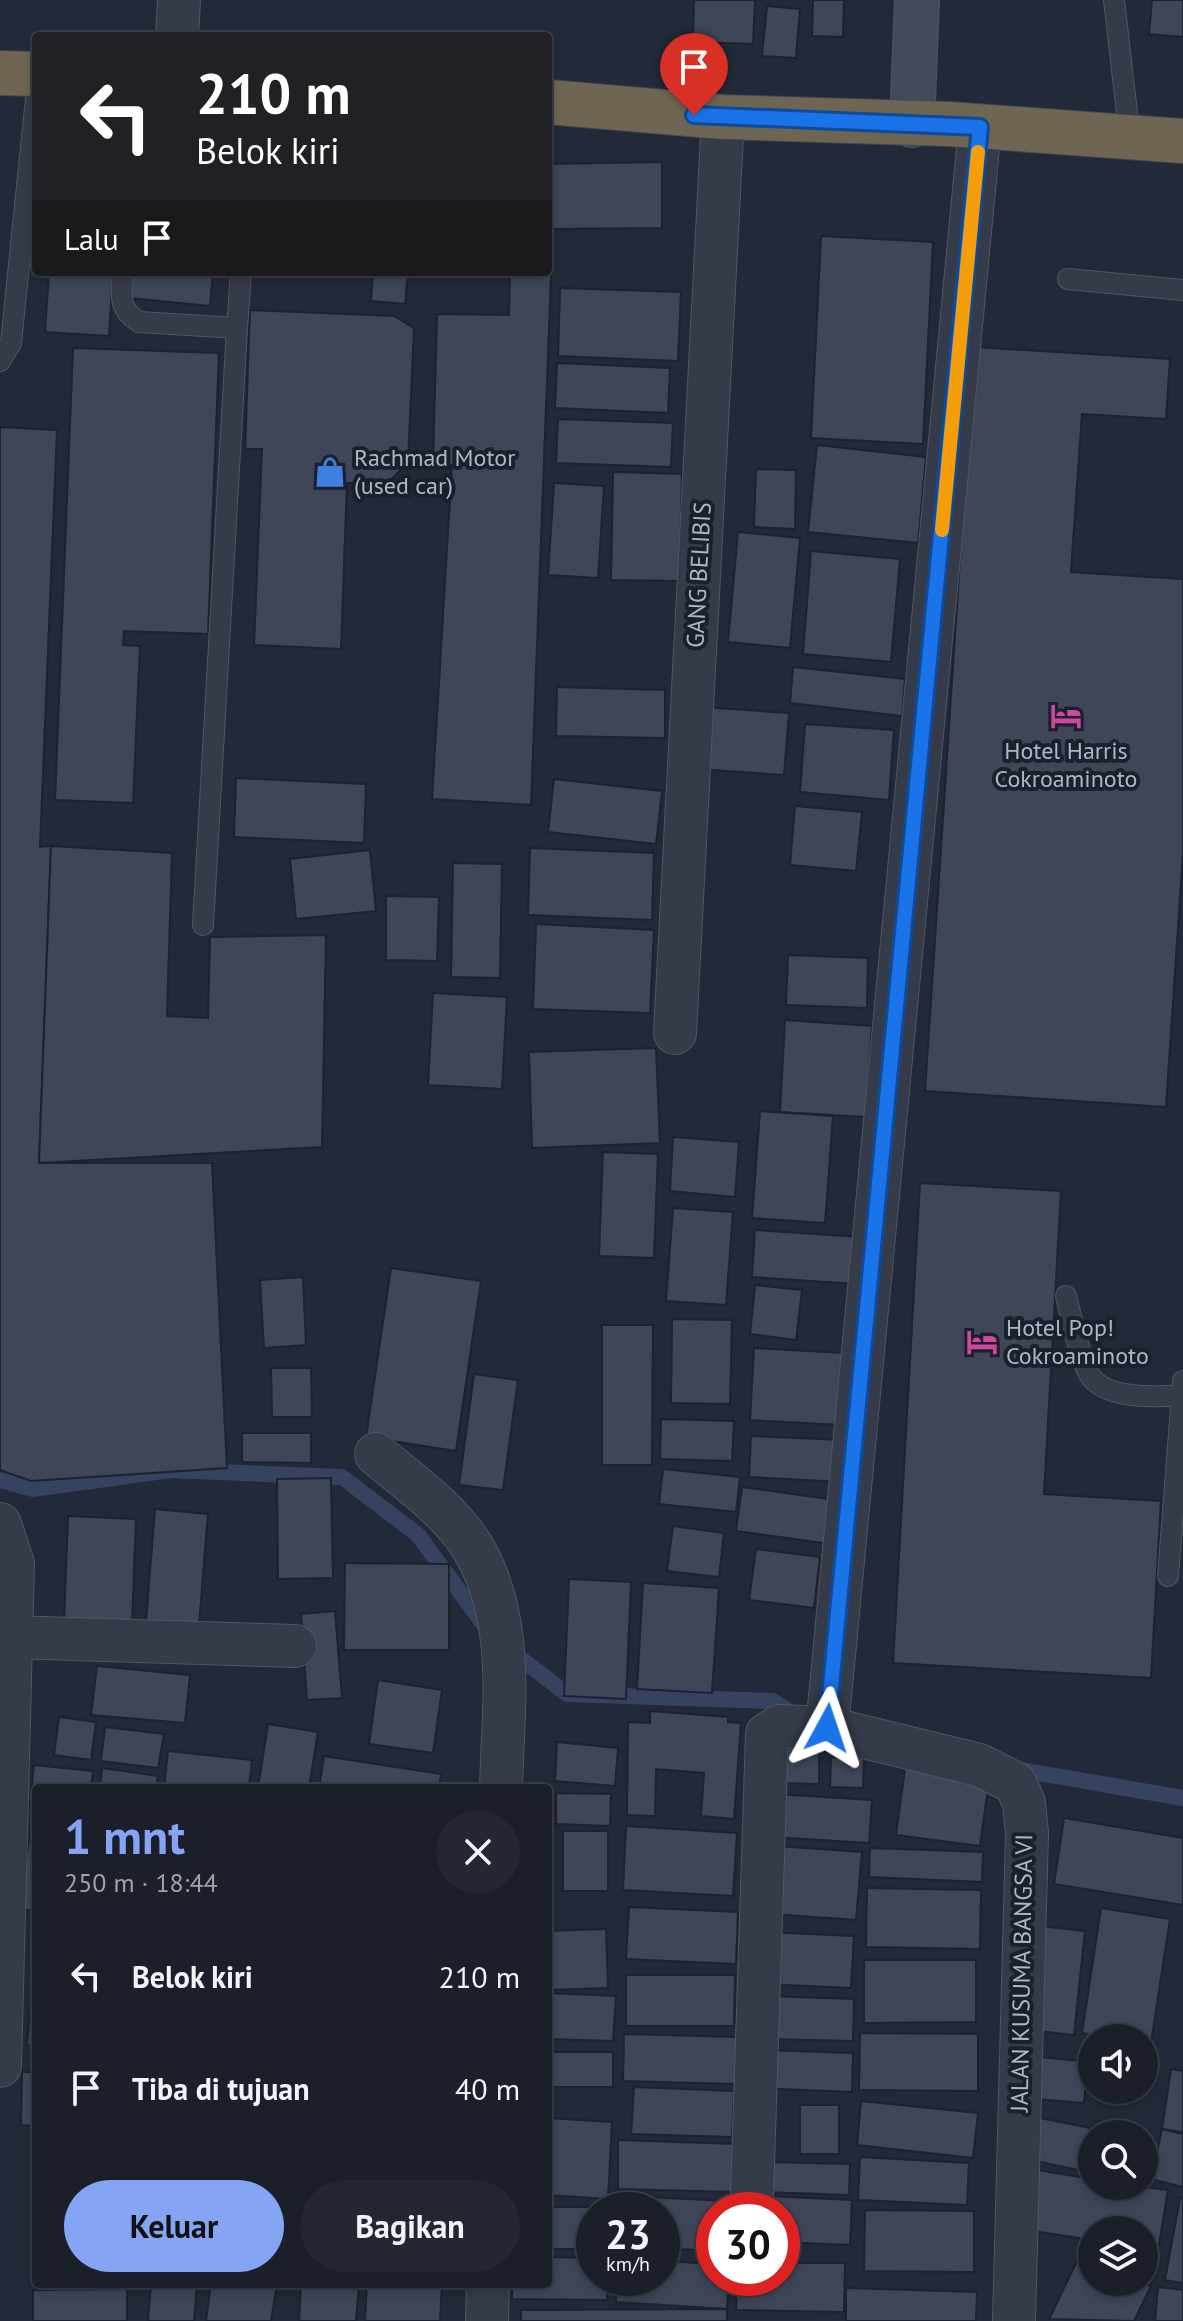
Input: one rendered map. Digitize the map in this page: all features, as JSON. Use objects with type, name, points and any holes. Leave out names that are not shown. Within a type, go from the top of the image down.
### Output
[{"type":"highway","points":[[0,73],[32,74]]},
{"type":"highway","points":[[552,102],[723,117],[980,127],[1183,141]]},
{"type":"street","points":[[177,32],[179,0]]},
{"type":"street","points":[[912,125],[917,0]]},
{"type":"street","name":"GANG BELIBIS","points":[[675,1033],[723,117]]},
{"type":"street","points":[[827,1728],[980,127]]},
{"type":"street","points":[[376,1454],[441,1510],[472,1546],[490,1585],[502,1644],[501,1784]]},
{"type":"street","points":[[0,1524],[13,1564],[0,2066]]},
{"type":"street","points":[[10,1637],[295,1646]]},
{"type":"street","name":"JALAN KUSUMA BANGSA VI","points":[[752,2192],[767,1734],[780,1726],[827,1728],[979,1765],[1015,1783],[1024,1803],[1027,1833],[1014,2321]]},
{"type":"street","points":[[487,2321],[488,2288]]},
{"type":"lane","points":[[1114,0],[1130,139]]},
{"type":"lane","points":[[0,361],[11,343],[32,137]]},
{"type":"lane","points":[[123,276],[121,299],[127,315],[139,322],[237,328]]},
{"type":"lane","points":[[203,925],[241,276]]},
{"type":"lane","points":[[1068,279],[1183,290]]},
{"type":"lane","points":[[1066,1296],[1090,1376],[1112,1391],[1134,1396],[1182,1395]]},
{"type":"lane","points":[[1168,1576],[1183,1381]]},
{"type":"building","points":[[694,0],[755,0],[753,44],[693,42]]},
{"type":"building","points":[[813,0],[844,0],[843,37],[812,36]]},
{"type":"building","points":[[1152,0],[1183,0],[1183,37],[1149,34]]},
{"type":"building","points":[[767,6],[800,9],[796,58],[762,56]]},
{"type":"building","points":[[662,162],[662,228],[552,229],[552,164]]},
{"type":"building","points":[[821,236],[933,242],[923,444],[811,438]]},
{"type":"building","points":[[49,276],[113,276],[109,336],[45,332]]},
{"type":"building","points":[[132,276],[213,276],[210,306],[129,298]]},
{"type":"building","points":[[373,276],[408,276],[405,304],[371,301]]},
{"type":"building","points":[[510,276],[551,276],[531,805],[432,799],[452,465],[433,464],[437,314],[509,315]]},
{"type":"building","points":[[560,288],[681,292],[678,361],[558,356]]},
{"type":"building","name":"Rachmad Motor (used car)","points":[[250,310],[394,316],[414,328],[408,462],[387,484],[347,483],[341,649],[254,645],[262,449],[245,449]]},
{"type":"building","name":"Hotel Harris Cokroaminoto","points":[[974,347],[1170,359],[1166,419],[1082,414],[1071,572],[1183,579],[1183,853],[1166,1107],[925,1091]]},
{"type":"building","points":[[73,348],[219,353],[208,634],[124,631],[123,645],[140,646],[133,803],[55,800]]},
{"type":"building","points":[[557,363],[670,368],[668,413],[555,408]]},
{"type":"building","points":[[558,419],[673,423],[671,467],[556,463]]},
{"type":"building","points":[[0,427],[57,430],[40,847],[51,846],[39,1163],[212,1163],[227,1468],[31,1481],[0,1470]]},
{"type":"building","points":[[817,445],[926,457],[918,543],[808,532]]},
{"type":"building","points":[[756,469],[796,470],[795,529],[754,527]]},
{"type":"building","points":[[613,472],[682,474],[679,581],[611,580]]},
{"type":"building","points":[[554,483],[604,486],[598,578],[548,575]]},
{"type":"building","points":[[738,532],[800,538],[790,648],[728,642]]},
{"type":"building","points":[[811,551],[900,559],[891,662],[803,654]]},
{"type":"building","points":[[793,667],[905,679],[902,716],[790,703]]},
{"type":"building","points":[[557,687],[665,690],[665,738],[556,736]]},
{"type":"building","points":[[702,707],[789,713],[784,775],[697,769]]},
{"type":"building","points":[[805,724],[894,730],[889,800],[800,792]]},
{"type":"building","points":[[236,778],[366,784],[364,843],[234,837]]},
{"type":"building","points":[[554,779],[662,791],[656,844],[548,832]]},
{"type":"building","points":[[795,806],[862,812],[856,871],[790,865]]},
{"type":"building","points":[[51,846],[172,853],[167,1016],[208,1018],[210,937],[326,935],[322,1147],[39,1163]]},
{"type":"building","points":[[530,848],[654,853],[652,920],[528,915]]},
{"type":"building","points":[[370,850],[376,911],[296,919],[290,859]]},
{"type":"building","points":[[453,863],[502,864],[500,978],[451,977]]},
{"type":"building","points":[[386,896],[439,897],[437,961],[386,960]]},
{"type":"building","points":[[536,924],[654,930],[650,1013],[533,1009]]},
{"type":"building","points":[[788,955],[868,958],[867,1008],[786,1005]]},
{"type":"building","points":[[433,993],[507,997],[502,1089],[428,1085]]},
{"type":"building","points":[[785,1020],[872,1026],[865,1117],[780,1112]]},
{"type":"building","points":[[656,1048],[660,1143],[532,1148],[529,1052]]},
{"type":"building","points":[[760,1111],[833,1116],[825,1223],[752,1218]]},
{"type":"building","points":[[673,1137],[739,1142],[735,1197],[670,1191]]},
{"type":"building","points":[[603,1152],[658,1154],[654,1258],[599,1256]]},
{"type":"building","name":"Hotel Pop! Cokroaminoto","points":[[920,1183],[1061,1191],[1044,1494],[1161,1501],[1151,1678],[893,1663]]},
{"type":"building","points":[[673,1208],[733,1212],[726,1305],[666,1301]]},
{"type":"building","points":[[755,1230],[860,1237],[856,1284],[752,1277]]},
{"type":"building","points":[[391,1268],[481,1281],[456,1451],[366,1437]]},
{"type":"building","points":[[303,1277],[306,1345],[264,1348],[260,1280]]},
{"type":"building","points":[[755,1285],[802,1290],[796,1340],[750,1334]]},
{"type":"building","points":[[672,1319],[732,1320],[730,1404],[671,1403]]},
{"type":"building","points":[[602,1325],[653,1325],[652,1465],[602,1465]]},
{"type":"building","points":[[754,1348],[844,1353],[841,1425],[750,1420]]},
{"type":"building","points":[[271,1368],[311,1368],[312,1417],[272,1417]]},
{"type":"building","points":[[474,1374],[518,1380],[503,1490],[459,1485]]},
{"type":"building","points":[[661,1419],[734,1421],[732,1461],[660,1459]]},
{"type":"building","points":[[242,1433],[311,1433],[311,1463],[242,1462]]},
{"type":"building","points":[[751,1436],[843,1440],[842,1482],[749,1477]]},
{"type":"building","points":[[663,1469],[740,1477],[736,1512],[659,1504]]},
{"type":"building","points":[[331,1478],[333,1578],[278,1579],[277,1479]]},
{"type":"building","points":[[742,1487],[843,1501],[837,1545],[736,1531]]},
{"type":"building","points":[[155,1509],[208,1514],[199,1625],[146,1621]]},
{"type":"building","points":[[68,1516],[136,1519],[132,1624],[64,1622]]},
{"type":"building","points":[[673,1526],[724,1533],[719,1577],[667,1571]]},
{"type":"building","points":[[756,1549],[820,1557],[814,1608],[749,1600]]},
{"type":"building","points":[[345,1563],[449,1564],[449,1650],[344,1650]]},
{"type":"building","points":[[569,1579],[631,1582],[626,1699],[564,1696]]},
{"type":"building","points":[[643,1583],[719,1588],[712,1693],[637,1689]]},
{"type":"building","points":[[335,1611],[342,1698],[307,1700],[301,1614]]},
{"type":"building","points":[[97,1666],[190,1675],[185,1723],[91,1715]]},
{"type":"building","points":[[378,1680],[442,1690],[433,1753],[369,1744]]},
{"type":"building","points":[[650,1711],[728,1717],[728,1722],[741,1723],[734,1819],[701,1816],[704,1773],[656,1769],[655,1816],[627,1815],[628,1722],[650,1723]]},
{"type":"building","points":[[59,1717],[96,1722],[91,1760],[54,1755]]},
{"type":"building","points":[[268,1724],[318,1732],[310,1784],[259,1784]]},
{"type":"building","points":[[105,1727],[164,1734],[158,1768],[101,1761]]},
{"type":"building","points":[[557,1742],[618,1748],[615,1786],[555,1781]]},
{"type":"building","points":[[774,1746],[819,1747],[819,1784],[773,1783]]},
{"type":"building","points":[[168,1751],[252,1760],[249,1784],[164,1784]]},
{"type":"building","points":[[324,1756],[441,1774],[440,1784],[320,1784]]},
{"type":"building","points":[[831,1757],[864,1758],[863,1788],[830,1787]]},
{"type":"building","points":[[906,1761],[990,1774],[980,1846],[896,1835]]},
{"type":"building","points":[[34,1765],[93,1771],[91,1784],[32,1784]]},
{"type":"building","points":[[102,1768],[158,1776],[157,1784],[100,1784]]},
{"type":"building","points":[[556,1793],[611,1794],[610,1826],[556,1824]]},
{"type":"building","points":[[776,1794],[872,1800],[869,1843],[773,1837]]},
{"type":"building","points":[[32,1816],[32,1910],[20,1909]]},
{"type":"building","points":[[1064,1818],[1183,1838],[1183,1905],[1054,1884]]},
{"type":"building","points":[[626,1826],[737,1833],[733,1896],[623,1890]]},
{"type":"building","points":[[563,1831],[608,1831],[608,1891],[563,1891]]},
{"type":"building","points":[[777,1846],[862,1852],[856,1920],[772,1914]]},
{"type":"building","points":[[870,1848],[983,1852],[982,1882],[869,1877]]},
{"type":"building","points":[[867,1888],[981,1890],[980,1949],[866,1947]]},
{"type":"building","points":[[629,1907],[738,1912],[736,1964],[626,1959]]},
{"type":"building","points":[[1101,1908],[1170,1919],[1154,2024],[1083,2024]]},
{"type":"building","points":[[1039,1926],[1085,1931],[1074,2035],[1029,2030]]},
{"type":"building","points":[[606,1929],[608,1988],[552,1990],[552,1931]]},
{"type":"building","points":[[765,1932],[854,1936],[851,1988],[763,1984]]},
{"type":"building","points":[[864,1960],[976,1960],[976,2022],[864,2023]]},
{"type":"building","points":[[626,1975],[735,1975],[734,2026],[626,2026]]},
{"type":"building","points":[[552,1993],[616,1996],[613,2041],[552,2039]]},
{"type":"building","points":[[766,1996],[854,1999],[853,2041],[765,2039]]},
{"type":"building","points":[[31,1999],[32,1999],[32,2046],[27,2045]]},
{"type":"building","points":[[860,2033],[978,2034],[978,2091],[859,2090]]},
{"type":"building","points":[[624,2034],[737,2037],[735,2084],[623,2081]]},
{"type":"building","points":[[760,2050],[853,2053],[852,2092],[758,2088]]},
{"type":"building","points":[[552,2052],[613,2052],[613,2087],[552,2087]]},
{"type":"building","points":[[1040,2057],[1078,2061],[1078,2102],[1036,2099]]},
{"type":"building","points":[[1171,2069],[1183,2071],[1183,2132],[1162,2129]]},
{"type":"building","points":[[22,2072],[32,2072],[32,2126],[21,2125]]},
{"type":"building","points":[[634,2087],[734,2091],[732,2137],[631,2134]]},
{"type":"building","points":[[861,2101],[978,2113],[973,2158],[857,2145]]},
{"type":"building","points":[[800,2105],[839,2105],[839,2154],[800,2154]]},
{"type":"building","points":[[1030,2116],[1078,2126],[1078,2170],[1022,2158]]},
{"type":"building","points":[[552,2118],[612,2122],[608,2192],[576,2192],[576,2197],[552,2195]]},
{"type":"building","points":[[1162,2129],[1183,2134],[1183,2187],[1158,2181],[1158,2147]]},
{"type":"building","points":[[618,2140],[737,2144],[735,2192],[618,2189]]},
{"type":"building","points":[[860,2157],[969,2163],[967,2205],[858,2200]]},
{"type":"building","points":[[763,2162],[850,2164],[849,2195],[762,2192]]},
{"type":"building","points":[[1037,2170],[1078,2177],[1078,2200],[1158,2200],[1158,2189],[1168,2190],[1158,2251],[1158,2216],[1078,2216],[1078,2238],[1027,2230]]},
{"type":"building","points":[[800,2198],[852,2200],[850,2245],[800,2243]]},
{"type":"building","points":[[1180,2198],[1183,2198],[1183,2283],[1165,2280]]},
{"type":"building","points":[[680,2199],[696,2199],[696,2250],[680,2249]]},
{"type":"building","points":[[552,2207],[576,2207],[576,2249],[552,2249]]},
{"type":"building","points":[[865,2210],[974,2211],[974,2272],[864,2271]]},
{"type":"building","points":[[552,2257],[576,2258],[576,2296],[607,2296],[607,2300],[512,2299],[512,2288],[552,2288]]},
{"type":"building","points":[[1078,2259],[1078,2296],[1146,2296],[1134,2321],[1049,2319]]},
{"type":"building","points":[[680,2262],[696,2263],[696,2296],[728,2296],[727,2309],[616,2302],[616,2296],[680,2296]]},
{"type":"building","points":[[800,2263],[845,2263],[844,2312],[736,2310],[736,2296],[800,2296]]},
{"type":"building","points":[[1158,2287],[1183,2290],[1183,2321],[1155,2321]]},
{"type":"building","points":[[151,2288],[197,2288],[194,2321],[148,2321]]},
{"type":"building","points":[[210,2288],[276,2288],[271,2321],[206,2321]]},
{"type":"building","points":[[301,2288],[359,2288],[356,2321],[299,2321]]},
{"type":"building","points":[[367,2288],[442,2288],[440,2321],[365,2321]]},
{"type":"building","points":[[846,2288],[977,2292],[976,2321],[846,2321]]},
{"type":"building","points":[[127,2289],[127,2321],[33,2321],[33,2290]]},
{"type":"building","points":[[727,2309],[727,2321],[521,2321],[521,2310]]},
{"type":"waterway","points":[[0,1480],[33,1489],[171,1470],[342,1477],[418,1535],[488,1630]]},
{"type":"waterway","points":[[507,1648],[567,1694],[773,1701],[796,1716]]},
{"type":"waterway","points":[[1010,1768],[1183,1798]]},
{"type":"slow traffic","points":[[942,530],[978,152]]},
{"type":"place","name":"Rachmad Motor (used car)","points":[[330,472]]},
{"type":"place","name":"Hotel Harris Cokroaminoto","points":[[1066,716]]},
{"type":"place","name":"Hotel Pop! Cokroaminoto","points":[[982,1342]]},
{"type":"route","points":[[694,115],[980,127],[827,1728]]}]
